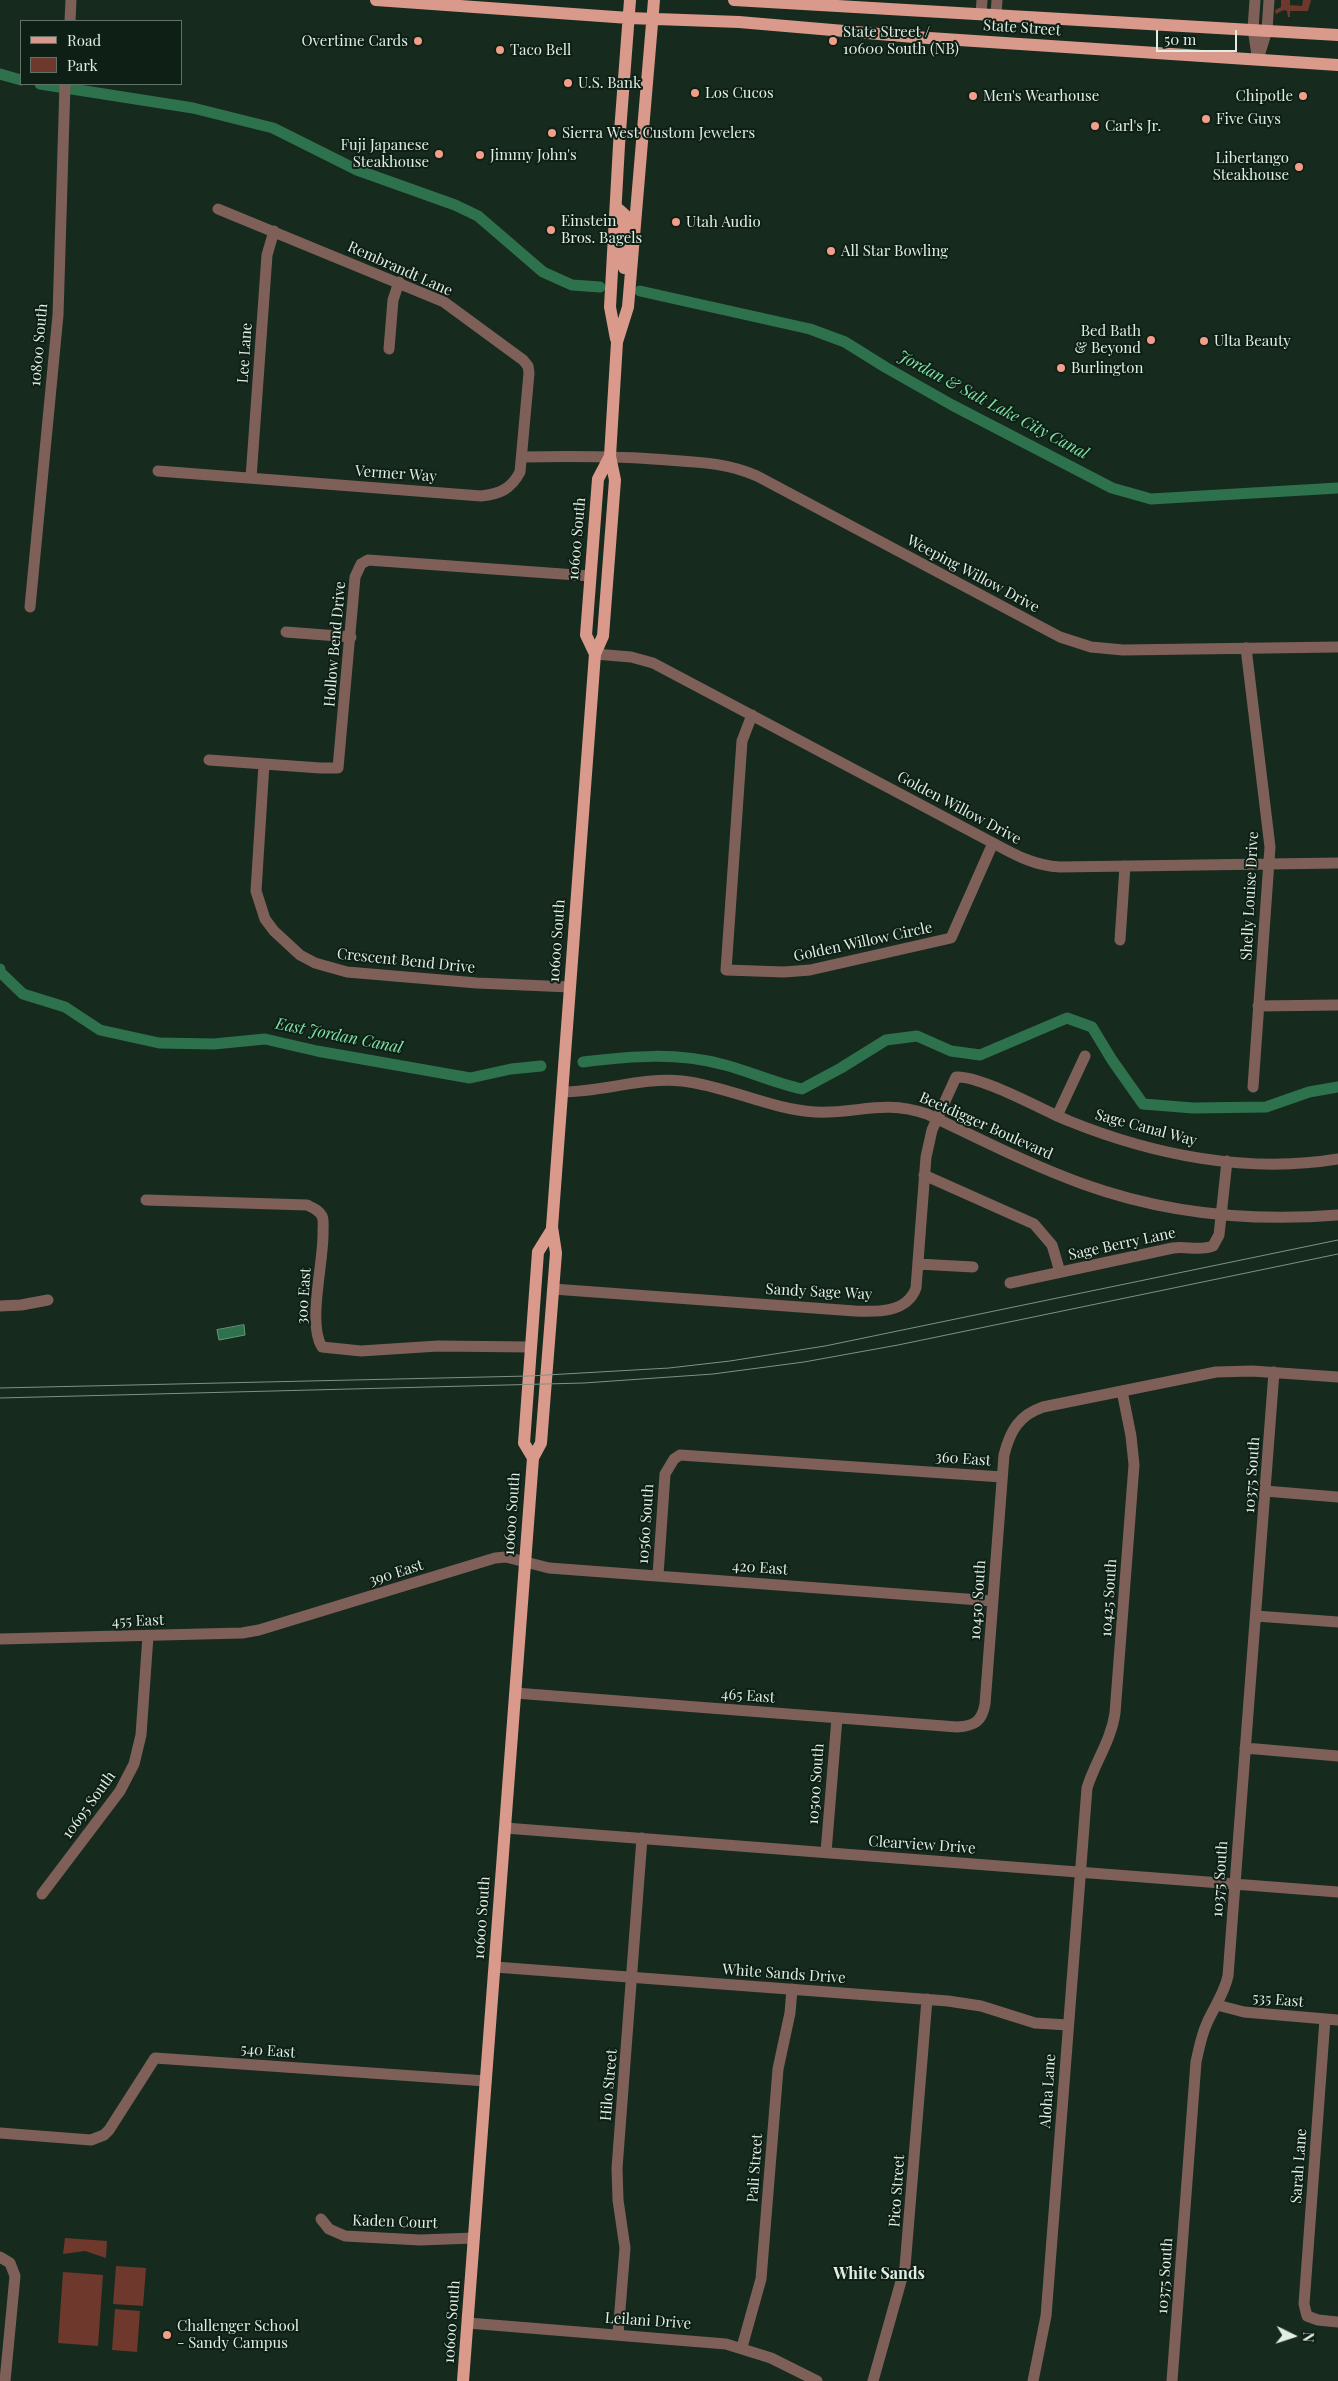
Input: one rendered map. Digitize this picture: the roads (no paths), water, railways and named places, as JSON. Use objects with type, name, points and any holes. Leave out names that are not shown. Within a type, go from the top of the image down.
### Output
[{"type":"main road","name":"State Street","points":[[376,0],[629,18],[740,22],[914,37],[1338,65]]},
{"type":"main road","name":"10600 South","points":[[617,342],[610,307],[630,0]]},
{"type":"main road","name":"10600 South","points":[[463,2381],[533,1458],[541,1443],[556,1253],[551,1231],[595,654],[603,636],[613,517],[615,480],[610,456],[617,342],[628,307],[654,0]]},
{"type":"main road","name":"State Street","points":[[734,0],[1267,30],[1338,36]]},
{"type":"main road","points":[[616,208],[626,216],[623,264],[629,285]]},
{"type":"main road","name":"10600 South","points":[[595,654],[586,635],[590,576],[598,479],[610,456]]},
{"type":"main road","name":"10600 South","points":[[533,1458],[524,1442],[538,1252],[551,1231]]},
{"type":"street","points":[[70,20],[71,0]]},
{"type":"street","points":[[981,14],[982,0]]},
{"type":"street","points":[[996,15],[997,0]]},
{"type":"street","points":[[1254,0],[1253,30],[1258,60]]},
{"type":"street","points":[[1258,60],[1267,30],[1269,0]]},
{"type":"street","name":"10800 South","points":[[30,607],[58,315],[65,90]]},
{"type":"street","name":"Rembrandt Lane","points":[[218,209],[444,302],[528,366],[522,457]]},
{"type":"street","name":"Lee Lane","points":[[251,478],[267,255],[274,232]]},
{"type":"street","points":[[390,349],[393,300],[399,282]]},
{"type":"street","points":[[522,457],[610,456]]},
{"type":"street","name":"Weeping Willow Drive","points":[[610,456],[711,463],[746,471],[1060,637],[1080,645],[1101,649],[1123,650],[1338,647]]},
{"type":"street","name":"Vermer Way","points":[[158,471],[481,496],[494,495],[505,490],[514,482],[520,472],[522,457]]},
{"type":"street","name":"Hollow Bend Drive","points":[[209,760],[338,768],[355,577],[361,564],[368,560],[590,576]]},
{"type":"street","points":[[286,632],[350,636]]},
{"type":"street","name":"Shelly Louise Drive","points":[[1246,648],[1268,825],[1268,864],[1253,1087]]},
{"type":"street","name":"Golden Willow Drive","points":[[595,654],[631,657],[652,663],[993,843],[1041,865],[1060,867],[1338,863]]},
{"type":"street","name":"Golden Willow Circle","points":[[752,715],[742,741],[726,970],[784,972],[810,970],[951,938],[993,843]]},
{"type":"street","name":"Crescent Bend Drive","points":[[264,764],[256,891],[265,919],[274,931],[300,954],[315,963],[347,972],[467,982],[570,987]]},
{"type":"street","points":[[1120,940],[1124,866]]},
{"type":"street","points":[[1258,1006],[1338,1004]]},
{"type":"street","points":[[1057,1116],[1085,1056]]},
{"type":"street","name":"Sage Canal Way","points":[[956,1077],[976,1080],[1057,1116],[1106,1135],[1150,1148],[1227,1162],[1281,1163],[1338,1159]]},
{"type":"street","name":"Sandy Sage Way","points":[[553,1289],[873,1311],[900,1306],[908,1301],[916,1288],[924,1175],[929,1143],[937,1119],[956,1077]]},
{"type":"street","name":"Beetdigger Boulevard","points":[[562,1092],[588,1092],[644,1081],[670,1080],[700,1084],[791,1110],[828,1112],[872,1106],[894,1106],[916,1110],[1059,1175],[1106,1192],[1161,1207],[1221,1216],[1284,1218],[1338,1215]]},
{"type":"street","name":"Sage Berry Lane","points":[[1010,1283],[1174,1248],[1209,1248],[1218,1239],[1227,1162]]},
{"type":"street","points":[[924,1175],[1034,1224],[1052,1245],[1060,1272]]},
{"type":"street","name":"300 East","points":[[146,1200],[307,1205],[316,1209],[322,1216],[323,1233],[316,1310],[318,1341],[322,1347],[353,1351],[438,1346],[531,1347]]},
{"type":"street","points":[[918,1264],[973,1267]]},
{"type":"street","points":[[0,1306],[21,1306],[48,1300]]},
{"type":"street","name":"360 East","points":[[665,1474],[674,1459],[687,1454],[1002,1477],[1007,1443],[1011,1433],[1024,1416],[1043,1407],[1216,1372],[1240,1370],[1338,1377]]},
{"type":"street","name":"10375 South","points":[[1172,2381],[1196,2062],[1205,2029],[1224,1992],[1228,1976],[1274,1372]]},
{"type":"street","name":"10425 South","points":[[1085,1802],[1091,1776],[1108,1742],[1115,1713],[1134,1465],[1131,1436],[1122,1391]]},
{"type":"street","name":"10560 South","points":[[658,1576],[665,1474]]},
{"type":"street","name":"10450 South","points":[[978,1723],[985,1704],[1002,1477]]},
{"type":"street","points":[[1265,1490],[1338,1497]]},
{"type":"street","name":"390 East","points":[[277,1626],[495,1558],[506,1557],[525,1562]]},
{"type":"street","name":"420 East","points":[[525,1562],[549,1568],[993,1601]]},
{"type":"street","points":[[1256,1616],[1338,1622]]},
{"type":"street","name":"455 East","points":[[0,1639],[242,1633],[277,1626]]},
{"type":"street","name":"10695 South","points":[[42,1894],[120,1791],[134,1764],[141,1735],[148,1636]]},
{"type":"street","name":"465 East","points":[[515,1693],[957,1727],[978,1723]]},
{"type":"street","name":"10500 South","points":[[826,1852],[836,1718]]},
{"type":"street","points":[[1245,1748],[1338,1756]]},
{"type":"street","name":"Aloha Lane","points":[[1033,2381],[1046,2316],[1085,1802]]},
{"type":"street","name":"Clearview Drive","points":[[505,1828],[1338,1892]]},
{"type":"street","name":"Hilo Street","points":[[618,2334],[625,2248],[617,2184],[642,1838]]},
{"type":"street","name":"White Sands Drive","points":[[495,1967],[927,1999],[965,2003],[1029,2021],[1068,2025]]},
{"type":"street","name":"Pali Street","points":[[742,2348],[761,2279],[779,2054],[790,2013],[792,1989]]},
{"type":"street","name":"Pico Street","points":[[873,2381],[905,2267],[927,1999]]},
{"type":"street","name":"535 East","points":[[1217,2005],[1244,2012],[1338,2020]]},
{"type":"street","name":"Sarah Lane","points":[[1326,2019],[1304,2298],[1307,2316],[1318,2320],[1338,2322]]},
{"type":"street","name":"540 East","points":[[0,2133],[91,2140],[104,2135],[110,2130],[155,2058],[486,2081]]},
{"type":"street","name":"Kaden Court","points":[[320,2219],[329,2229],[345,2236],[420,2240],[474,2238]]},
{"type":"street","points":[[0,2257],[10,2263],[15,2276],[6,2381]]},
{"type":"street","name":"Leilani Drive","points":[[468,2322],[706,2341],[742,2348],[771,2358],[817,2381]]},
{"type":"waterway","name":"Jordan & Salt Lake City Canal","points":[[0,74],[20,80]]},
{"type":"waterway","name":"Jordan & Salt Lake City Canal","points":[[46,85],[193,108],[273,128],[357,170],[455,205],[478,216],[543,272],[572,285],[600,287]]},
{"type":"waterway","name":"Jordan & Salt Lake City Canal","points":[[640,291],[810,329],[845,342],[952,405],[1112,488],[1151,499],[1338,488]]},
{"type":"waterway","name":"East Jordan Canal","points":[[0,969],[0,972],[23,994],[65,1007],[100,1030],[159,1043],[214,1044],[265,1039],[317,1051],[470,1078],[511,1069],[541,1066]]},
{"type":"waterway","name":"East Jordan Canal","points":[[583,1062],[654,1056],[689,1058],[725,1065],[802,1089],[841,1068],[886,1040],[917,1036],[951,1051],[980,1055],[1067,1018],[1092,1027],[1112,1060],[1143,1104],[1193,1108],[1266,1107],[1309,1092],[1338,1087]]},
{"type":"tram line","points":[[0,1388],[529,1376],[669,1368],[730,1361],[825,1346],[1338,1240]]},
{"type":"tram line","points":[[0,1398],[584,1383],[713,1374],[804,1362],[898,1345],[1338,1254]]},
{"type":"place","name":"Overtime Cards","points":[[418,41]]},
{"type":"place","name":"State Street / 10600 South (NB)","points":[[833,41]]},
{"type":"place","name":"Taco Bell","points":[[500,50]]},
{"type":"place","name":"U.S. Bank","points":[[568,83]]},
{"type":"place","name":"Los Cucos","points":[[695,93]]},
{"type":"place","name":"Men's Wearhouse","points":[[973,96]]},
{"type":"place","name":"Chipotle","points":[[1303,96]]},
{"type":"place","name":"Five Guys","points":[[1206,119]]},
{"type":"place","name":"Carl's Jr.","points":[[1095,126]]},
{"type":"place","name":"Sierra West Custom Jewelers","points":[[552,133]]},
{"type":"place","name":"Fuji Japanese Steakhouse","points":[[439,154]]},
{"type":"place","name":"Jimmy John's","points":[[480,155]]},
{"type":"place","name":"Libertango Steakhouse","points":[[1299,167]]},
{"type":"place","name":"Utah Audio","points":[[676,222]]},
{"type":"place","name":"Einstein Bros. Bagels","points":[[551,230]]},
{"type":"place","name":"All Star Bowling","points":[[831,251]]},
{"type":"place","name":"Bed Bath & Beyond","points":[[1151,340]]},
{"type":"place","name":"Ulta Beauty","points":[[1204,341]]},
{"type":"place","name":"Burlington","points":[[1061,368]]},
{"type":"place","name":"Challenger School - Sandy Campus","points":[[167,2335]]},
{"type":"district","name":"White Sands","points":[[879,2274]]}]
